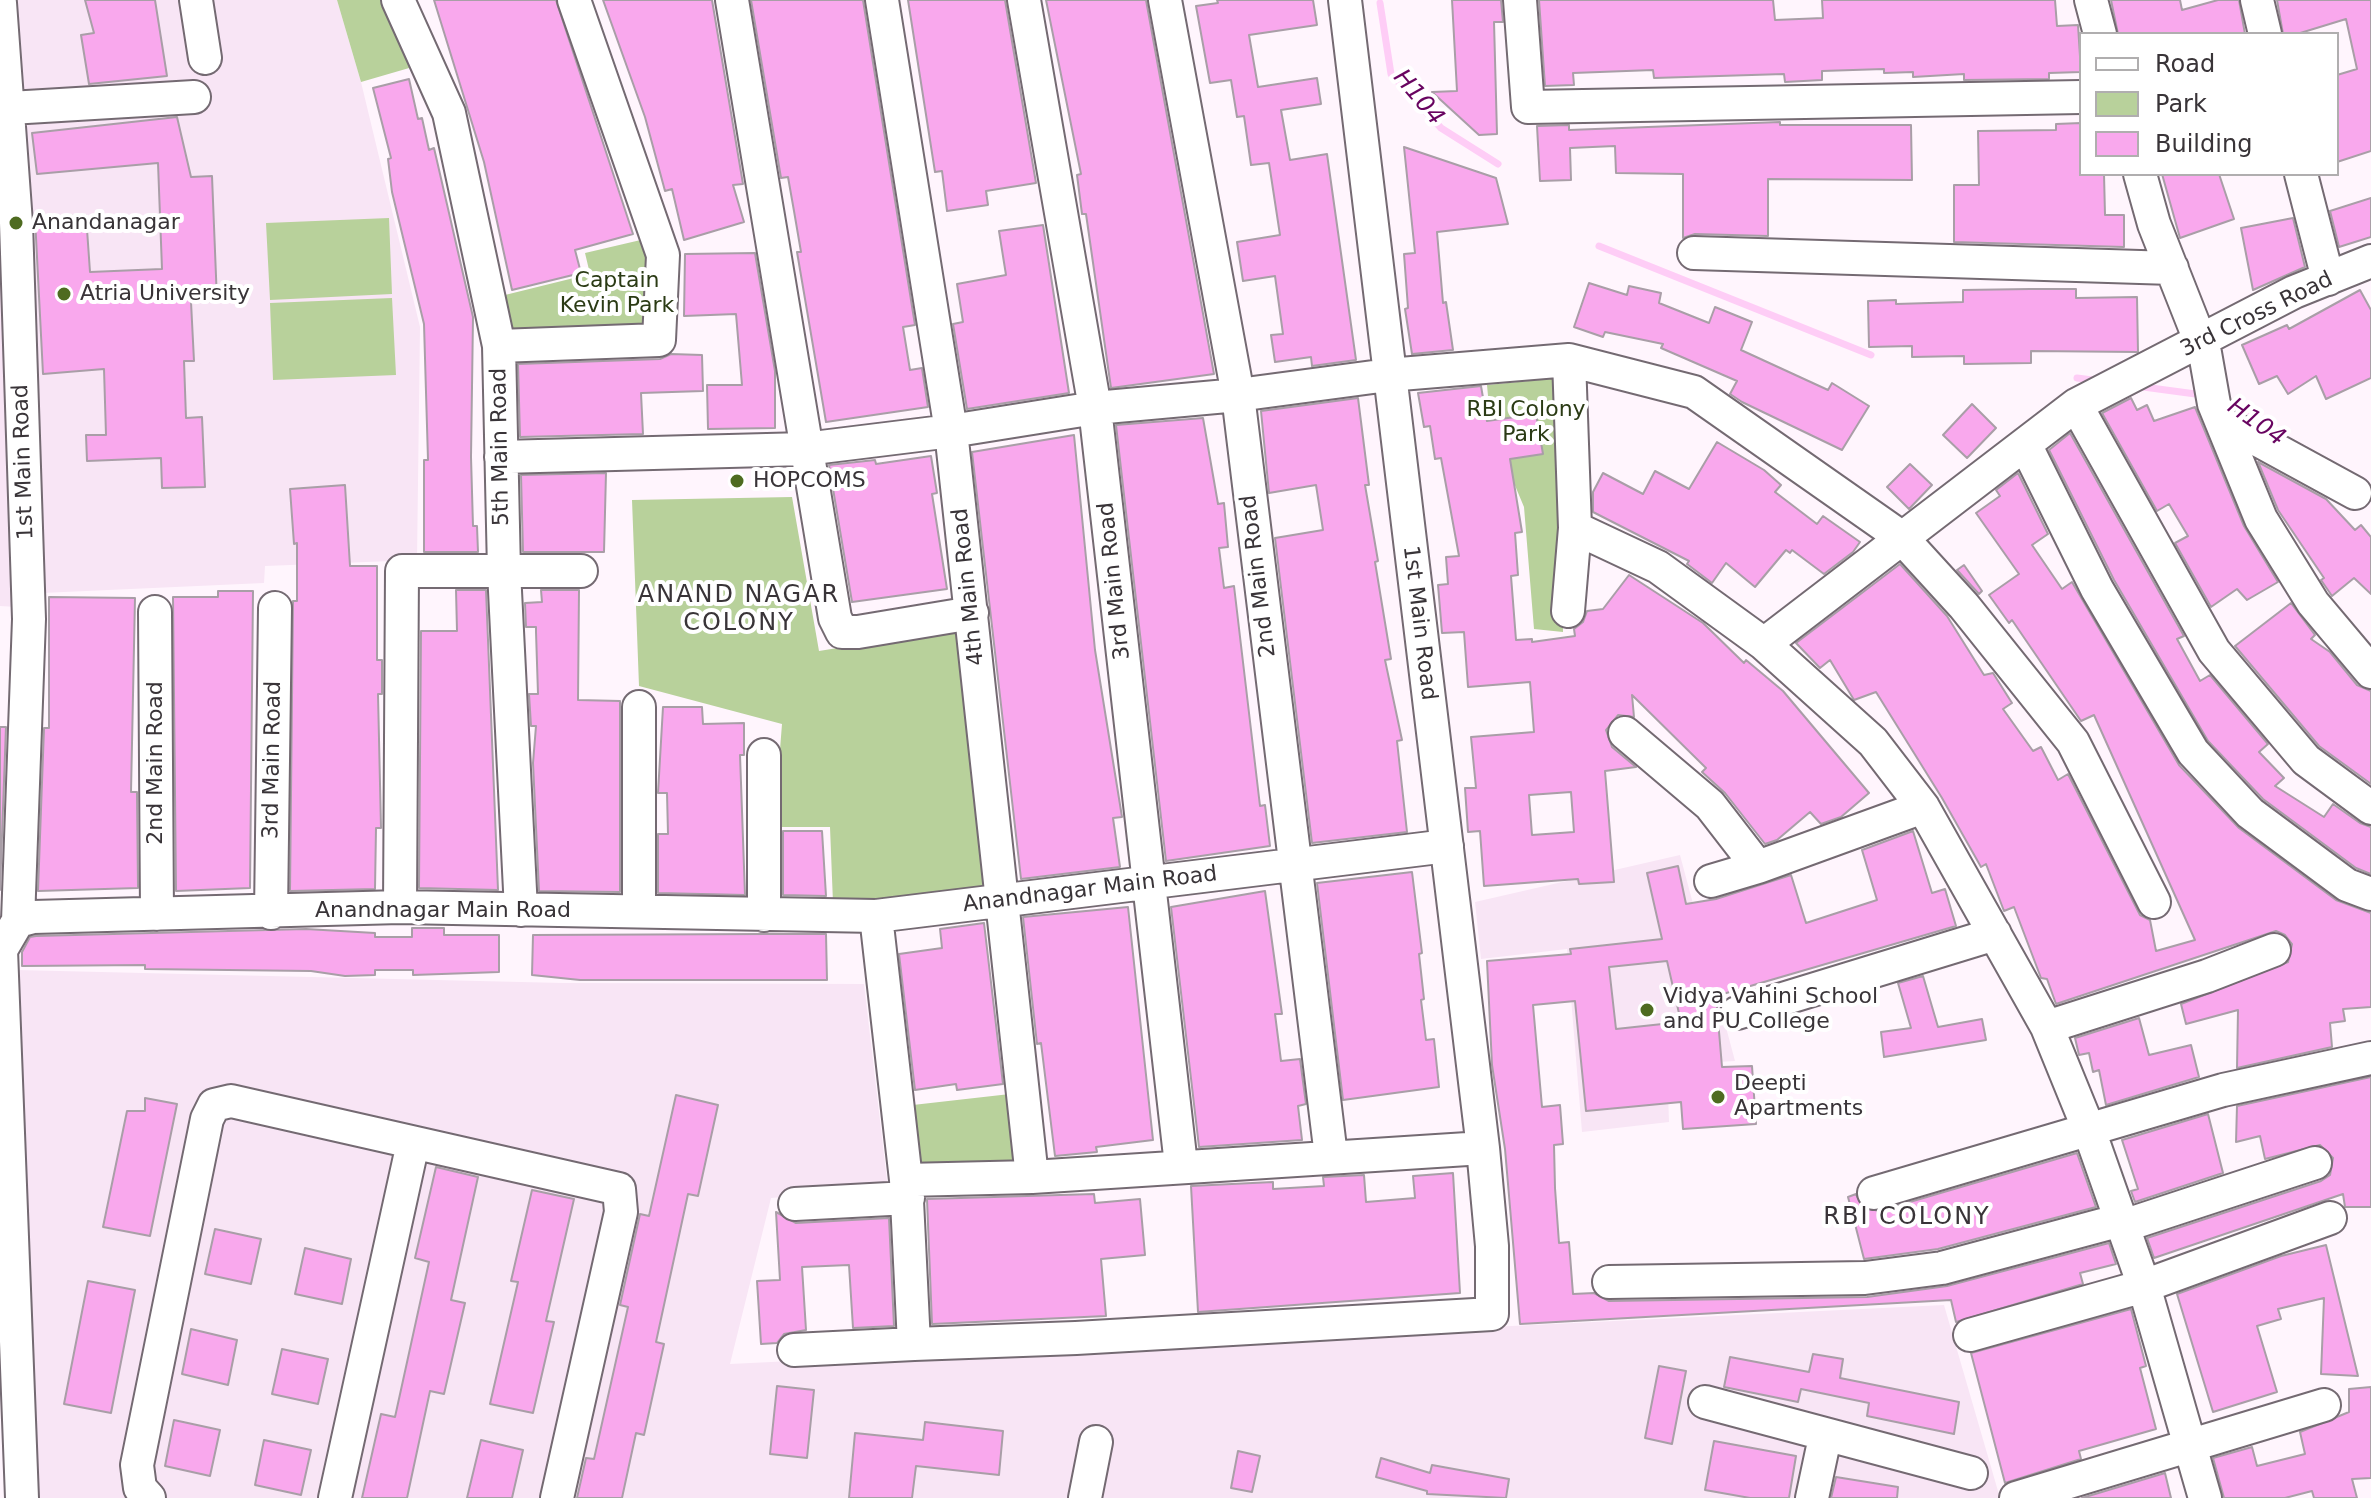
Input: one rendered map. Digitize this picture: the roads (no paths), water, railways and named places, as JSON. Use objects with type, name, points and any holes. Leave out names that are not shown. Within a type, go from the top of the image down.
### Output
[{"type":"street","points":[[196,0],[205,58]]},
{"type":"street","name":"5th Main Road","points":[[398,0],[449,113],[499,346],[504,571],[521,910]]},
{"type":"street","points":[[499,346],[659,340],[663,255],[574,0]]},
{"type":"street","points":[[732,0],[835,618],[842,632],[972,613]]},
{"type":"street","name":"4th Main Road","points":[[882,0],[951,431],[1005,902],[1032,1177]]},
{"type":"street","name":"3rd Main Road","points":[[1024,0],[1095,408],[1181,1165]]},
{"type":"street","name":"2nd Main Road","points":[[1165,0],[1238,395],[1293,865],[1331,1156]]},
{"type":"street","name":"1st Main Road","points":[[914,1344],[1076,1338],[1492,1314],[1492,1246],[1483,1148],[1345,0]]},
{"type":"street","points":[[1520,0],[1528,107],[2079,97]]},
{"type":"street","points":[[2091,0],[2099,32]]},
{"type":"street","points":[[2257,0],[2265,32]]},
{"type":"street","name":"1st Main Road","points":[[0,3],[10,108],[29,619],[18,921]]},
{"type":"street","points":[[10,108],[194,97]]},
{"type":"street","points":[[2141,176],[2203,348],[2214,404],[2261,519],[2313,603],[2371,672]]},
{"type":"street","points":[[2302,176],[2328,279]]},
{"type":"street","points":[[1694,253],[2172,268]]},
{"type":"street","name":"3rd Cross Road","points":[[1764,644],[1901,537],[2086,400],[2144,371],[2203,348],[2294,292],[2370,263]]},
{"type":"street","points":[[501,457],[805,449],[951,431],[1095,408],[1238,395],[1388,375],[1569,360],[1694,392],[1901,537],[1964,606],[2073,742],[2154,902]]},
{"type":"street","points":[[1568,611],[1575,528],[1569,360]]},
{"type":"street","points":[[2086,400],[2214,651],[2306,760],[2371,808]]},
{"type":"street","points":[[2227,437],[2245,433],[2355,493]]},
{"type":"street","points":[[2025,444],[2097,589],[2193,752],[2250,813],[2347,885],[2371,894]]},
{"type":"street","points":[[1575,528],[1658,567],[1764,644],[1873,742],[1923,807],[2047,1027],[2089,1130],[2144,1286],[2205,1498]]},
{"type":"street","points":[[400,907],[402,571],[581,571]]},
{"type":"street","name":"3rd Main Road","points":[[271,913],[275,608]]},
{"type":"street","name":"2nd Main Road","points":[[155,612],[157,914]]},
{"type":"street","points":[[639,707],[639,911]]},
{"type":"street","points":[[1625,733],[1710,805],[1758,867]]},
{"type":"street","points":[[764,755],[764,915]]},
{"type":"street","points":[[1711,881],[1923,807]]},
{"type":"street","name":"Anandnagar Main Road","points":[[18,921],[33,917],[271,913],[400,907],[876,916],[1447,846]]},
{"type":"street","points":[[794,1350],[914,1344],[907,1189],[876,916]]},
{"type":"street","points":[[18,921],[1,950],[6,1167],[22,1498]]},
{"type":"street","points":[[1737,1013],[1995,934]]},
{"type":"street","points":[[2047,1027],[2207,976],[2274,950]]},
{"type":"street","points":[[1874,1193],[2223,1090],[2371,1058]]},
{"type":"street","points":[[149,1498],[140,1488],[137,1465],[207,1119],[214,1105],[231,1101],[619,1189],[621,1212],[557,1498]]},
{"type":"street","points":[[335,1498],[413,1143]]},
{"type":"street","points":[[795,1204],[1032,1177],[1181,1165],[1483,1148]]},
{"type":"street","points":[[1609,1282],[1865,1278],[1942,1268],[2122,1223],[2315,1163]]},
{"type":"street","points":[[1970,1335],[2144,1286],[2330,1218]]},
{"type":"street","points":[[1705,1402],[1825,1437],[1971,1473]]},
{"type":"street","points":[[2016,1498],[2324,1405]]},
{"type":"street","points":[[1812,1498],[1825,1437]]},
{"type":"street","points":[[1085,1498],[1096,1442]]},
{"type":"waterway","name":"H104","points":[[1380,3],[1391,74],[1441,128],[1498,164]]},
{"type":"waterway","name":"H104","points":[[1599,246],[1871,355]]},
{"type":"waterway","name":"H104","points":[[2077,378],[2100,381]]},
{"type":"waterway","name":"H104","points":[[2136,386],[2203,395]]},
{"type":"waterway","name":"H104","points":[[2226,401],[2259,424]]},
{"type":"place","name":"Anandanagar","points":[[16,223]]},
{"type":"place","name":"Atria University","points":[[64,294]]},
{"type":"place","name":"HOPCOMS","points":[[737,481]]},
{"type":"place","name":"Vidya Vahini School and PU College","points":[[1647,1010]]},
{"type":"place","name":"Deepti Apartments","points":[[1718,1097]]},
{"type":"district","name":"ANAND NAGAR COLONY","points":[[739,610]]},
{"type":"district","name":"RBI COLONY","points":[[1907,1218]]},
{"type":"park label","name":"Captain Kevin Park","points":[[617,294]]},
{"type":"park label","name":"RBI Colony Park","points":[[1526,422]]}]
